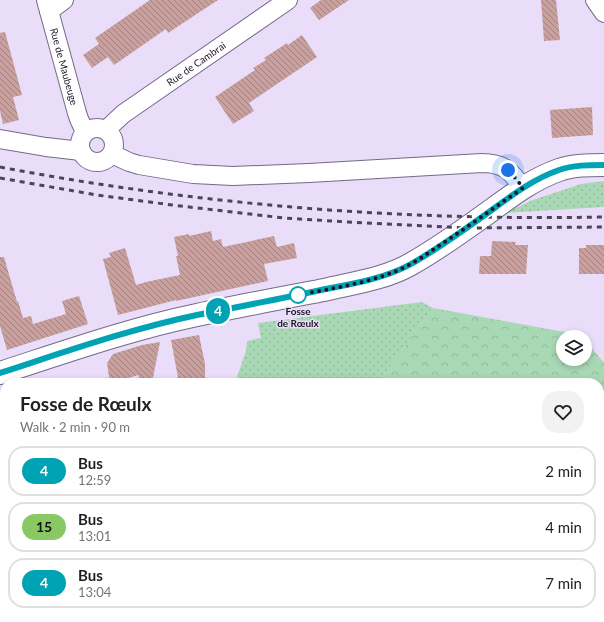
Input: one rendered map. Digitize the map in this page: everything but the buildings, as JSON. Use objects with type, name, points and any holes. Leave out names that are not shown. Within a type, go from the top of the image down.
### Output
[{"type":"street","points":[[47,5],[64,0]]},
{"type":"street","name":"Rue de Cambrai","points":[[106,130],[123,114],[288,0]]},
{"type":"street","points":[[595,0],[604,13]]},
{"type":"street","name":"Rue de Maubeuge","points":[[47,5],[77,113],[85,132]]},
{"type":"street","points":[[97,127],[106,130],[114,140],[112,154],[105,160],[95,162],[90,161],[80,151],[79,147],[81,138],[85,132],[93,128],[97,127]]},
{"type":"street","points":[[0,139],[46,148],[80,151]]},
{"type":"street","points":[[112,154],[129,162],[146,166],[193,174],[232,176],[309,174],[492,163],[501,165],[508,170],[523,188]]},
{"type":"street","points":[[0,373],[118,336],[177,320],[337,287],[382,276],[422,258],[523,188],[548,175],[560,170],[604,164]]},
{"type":"green space","points":[[604,181],[604,207],[505,213],[533,200],[581,184]]},
{"type":"green space","points":[[422,302],[433,308],[382,378],[237,378],[246,351],[247,341],[261,338],[258,323]]},
{"type":"green space","points":[[433,308],[556,330],[556,366],[592,366],[592,348],[604,363],[604,378],[382,378]]},
{"type":"railway","points":[[0,167],[150,191],[225,201],[301,208],[452,216],[528,218],[604,217]]},
{"type":"railway","points":[[0,178],[97,195],[284,218],[467,228],[604,227]]},
{"type":"bus line","name":"4","points":[[0,373],[118,336],[196,315],[351,284],[382,276],[422,258],[523,188],[548,175],[560,170],[574,167],[604,165]]},
{"type":"place","name":"Fosse de Rœulx","points":[[298,295]]},
{"type":"route","points":[[298,295],[382,276],[422,258],[523,188],[508,170]]}]
